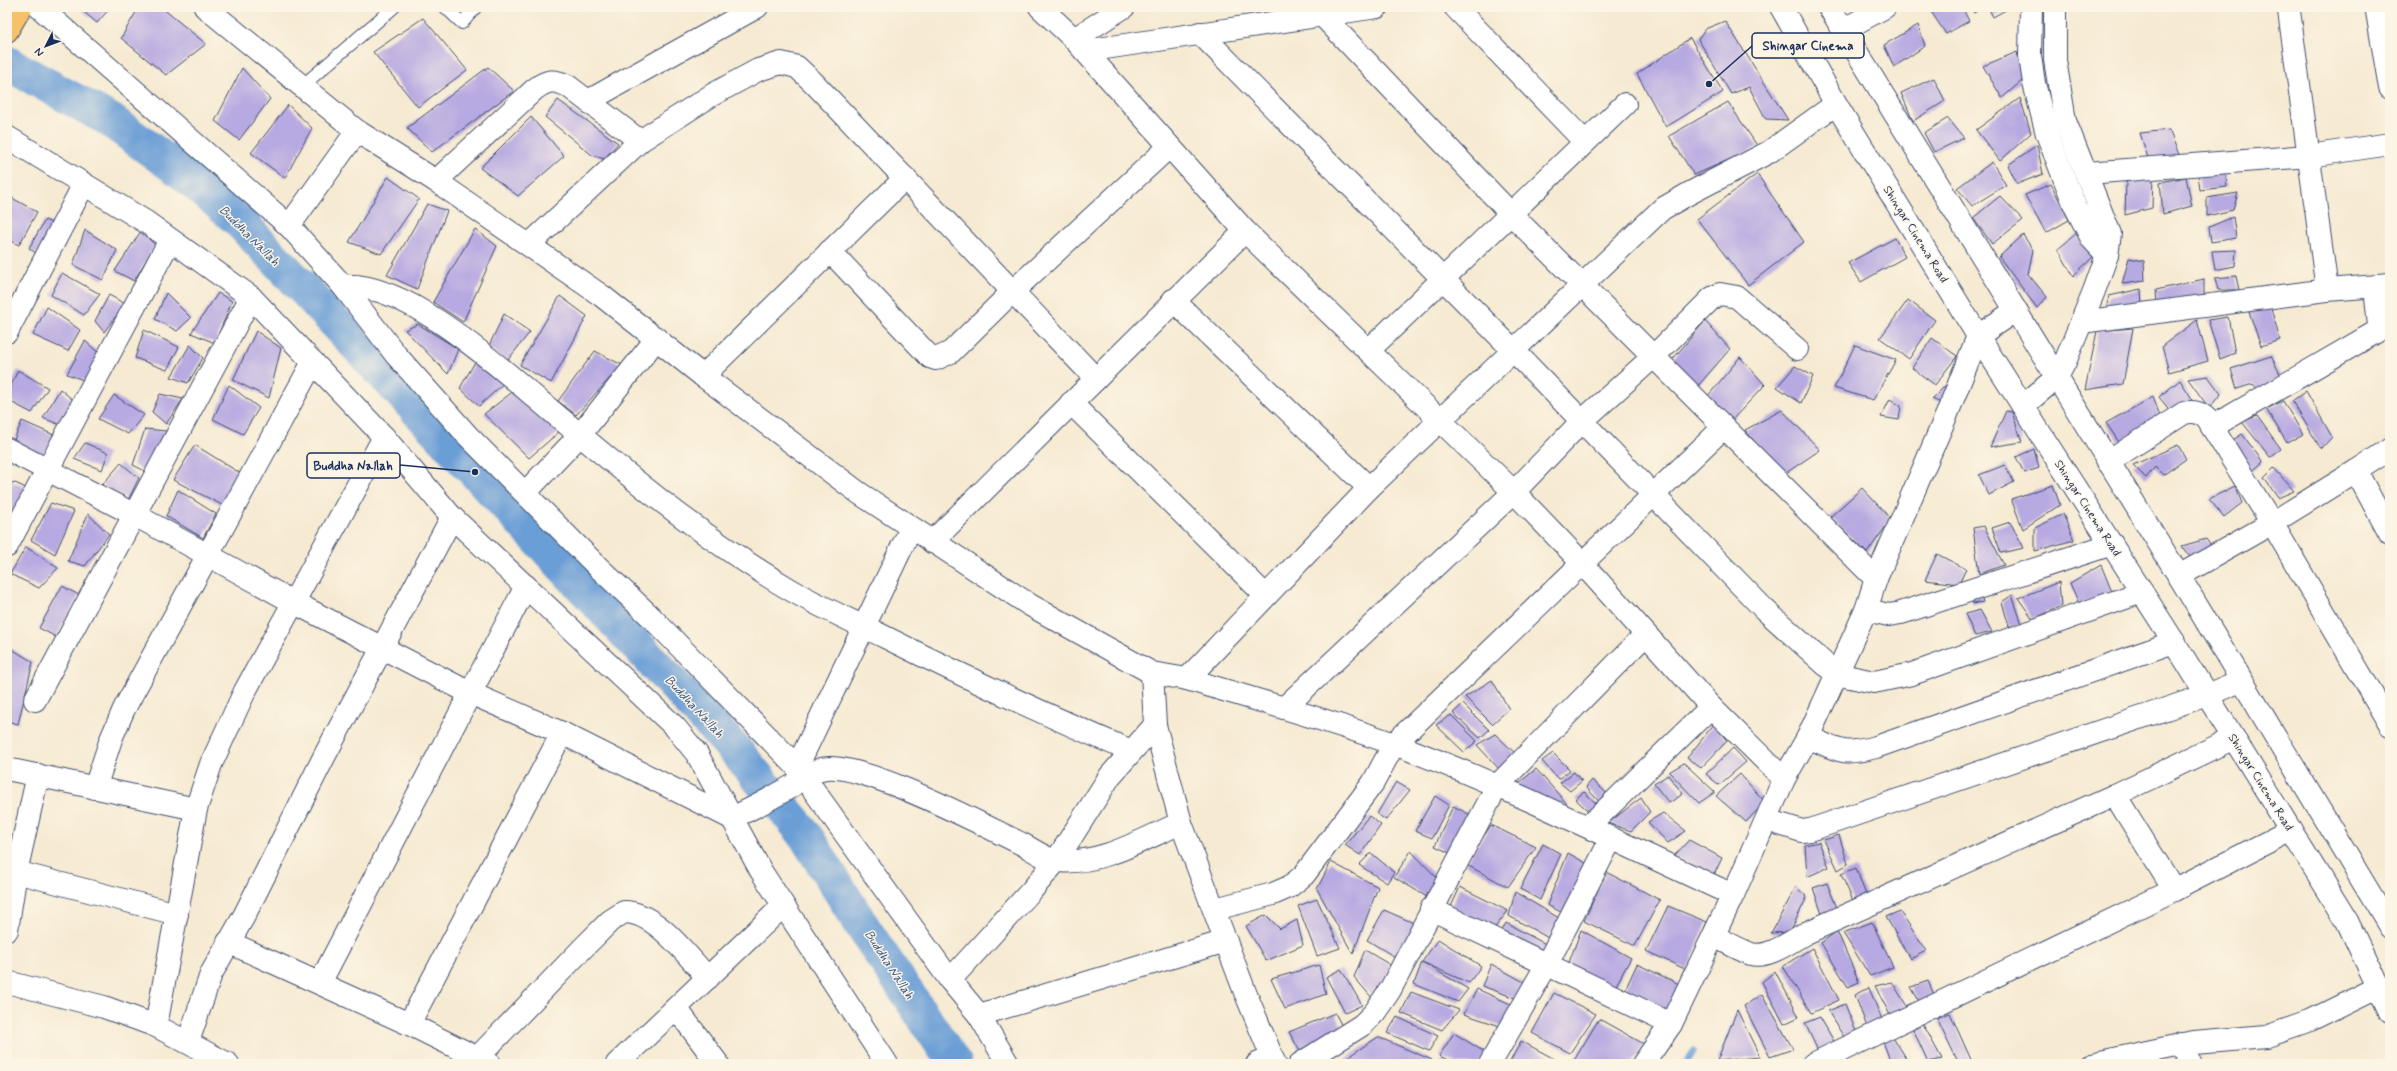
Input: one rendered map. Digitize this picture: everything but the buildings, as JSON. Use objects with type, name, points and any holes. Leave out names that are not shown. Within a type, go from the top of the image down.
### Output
[{"type":"main road","points":[[7,31],[26,8]]},
{"type":"street","points":[[205,7],[301,87],[357,131],[436,180],[602,296],[657,338],[703,376],[859,493],[1030,605],[1152,673],[1187,679],[1284,708],[1394,744],[1497,786],[1589,826],[1612,839],[1733,895]]},
{"type":"street","points":[[588,101],[757,7]]},
{"type":"street","points":[[1040,7],[1079,45],[1245,230],[1441,419],[1514,492],[1582,563],[1645,635],[1711,706],[1784,779]]},
{"type":"street","points":[[1079,45],[1124,7]]},
{"type":"street","points":[[1079,45],[1200,33],[1377,7]]},
{"type":"street","points":[[1455,7],[1585,142]]},
{"type":"street","name":"Shingar Cinema Road","points":[[1781,7],[1836,104],[1978,336],[2174,642],[2347,921],[2385,991]]},
{"type":"street","points":[[1829,7],[2179,576],[2240,681],[2390,927]]},
{"type":"street","points":[[1843,30],[1885,7]]},
{"type":"street","points":[[2031,7],[2030,56],[2034,83],[2047,134],[2076,206],[2092,239],[2107,255]]},
{"type":"street","points":[[2023,406],[2057,377],[2081,322],[2107,255],[2110,234],[2087,173],[2065,121],[2055,60],[2054,7]]},
{"type":"street","points":[[26,8],[289,226],[343,286],[396,355],[468,436],[598,567],[650,616],[800,775],[950,980],[979,1015],[1008,1064]]},
{"type":"street","points":[[2289,11],[2327,290]]},
{"type":"street","points":[[1336,12],[1511,214],[1723,428],[1876,579]]},
{"type":"street","points":[[2377,12],[2390,88]]},
{"type":"street","points":[[1200,33],[1514,351],[1581,422],[1764,609],[1849,678],[1887,681],[1912,674],[2142,592]]},
{"type":"street","points":[[528,245],[640,141],[712,95],[758,70],[781,63],[797,67],[813,82],[1096,379]]},
{"type":"street","points":[[436,180],[542,84],[557,80],[588,101],[640,141]]},
{"type":"street","points":[[1369,350],[1625,104]]},
{"type":"street","points":[[1187,679],[1265,595],[1369,488],[1662,209],[1769,152],[1836,104]]},
{"type":"street","points":[[289,226],[357,131]]},
{"type":"street","points":[[7,137],[146,222],[252,297],[384,437],[452,517],[674,727],[697,754],[731,818],[783,906],[887,1064]]},
{"type":"street","points":[[2087,173],[2309,156],[2390,144]]},
{"type":"street","points":[[830,251],[930,357],[936,358],[950,352],[1012,292],[1169,147]]},
{"type":"street","points":[[703,376],[905,178]]},
{"type":"street","points":[[7,332],[84,184]]},
{"type":"street","points":[[932,542],[1173,300],[1245,230]]},
{"type":"street","points":[[7,546],[48,472],[170,240]]},
{"type":"street","points":[[343,286],[358,285],[375,288],[400,299],[443,326],[490,359],[580,435],[684,518],[734,553],[792,590],[972,681],[1131,751]]},
{"type":"street","points":[[2081,322],[2327,290],[2383,286],[2379,326],[2376,332],[2212,427]]},
{"type":"street","points":[[1284,708],[1514,492],[1581,422],[1653,357],[1712,298],[1720,294],[1737,297],[1797,349]]},
{"type":"street","points":[[35,700],[252,297]]},
{"type":"street","points":[[1173,300],[1369,488]]},
{"type":"street","points":[[1784,826],[1784,779],[1814,740],[1849,678],[1877,612],[1876,579],[1947,414],[1978,336],[2016,310]]},
{"type":"street","points":[[525,493],[580,435],[657,338]]},
{"type":"street","points":[[95,788],[111,739],[124,709],[313,362]]},
{"type":"street","points":[[1071,403],[1265,595]]},
{"type":"street","points":[[2108,462],[2184,413],[2200,413],[2212,427],[2272,523],[2390,725]]},
{"type":"street","points":[[1215,909],[1273,894],[1289,887],[1304,875],[1373,783],[1394,744],[1723,428]]},
{"type":"street","points":[[156,1026],[178,914],[196,809],[225,730],[293,602],[384,437]]},
{"type":"street","points":[[7,449],[48,472],[135,515],[207,556],[383,648],[470,692],[562,733],[731,818],[754,809],[800,775],[821,769],[854,770],[928,800],[1056,861],[1081,862],[1181,823]]},
{"type":"street","points":[[2179,576],[2272,523],[2390,450]]},
{"type":"street","points":[[2356,471],[2390,534]]},
{"type":"street","points":[[188,1042],[210,974],[244,916],[325,755],[452,517]]},
{"type":"street","points":[[800,775],[864,626],[912,528]]},
{"type":"street","points":[[1877,612],[1918,608],[2112,544]]},
{"type":"street","points":[[320,983],[526,586]]},
{"type":"street","points":[[1300,1064],[1362,1025],[1375,1012],[1390,990],[1431,909],[1497,786],[1645,635]]},
{"type":"street","points":[[1814,740],[1843,752],[1852,753],[1876,747],[2174,642]]},
{"type":"street","points":[[1152,673],[1155,725],[1181,823],[1215,909],[1268,1062]]},
{"type":"street","points":[[1643,1064],[1671,1024],[1723,940],[1733,895],[1784,826],[2206,695],[2240,681]]},
{"type":"street","points":[[1589,826],[1711,706]]},
{"type":"street","points":[[950,980],[1032,890],[1056,861],[1110,776],[1155,725]]},
{"type":"street","points":[[409,1024],[562,733]]},
{"type":"street","points":[[1723,940],[1752,954],[1760,955],[1772,951],[1806,933],[2115,795],[2234,738]]},
{"type":"street","points":[[7,769],[196,809]]},
{"type":"street","points":[[7,930],[16,872],[38,775]]},
{"type":"street","points":[[2115,795],[2174,890]]},
{"type":"street","points":[[1813,1064],[2174,890],[2291,830]]},
{"type":"street","points":[[1490,1064],[1547,964],[1612,839]]},
{"type":"street","points":[[16,872],[178,914]]},
{"type":"street","points":[[617,1064],[783,906]]},
{"type":"street","points":[[1431,909],[1671,1024]]},
{"type":"street","points":[[228,942],[409,1024],[484,1060],[584,947],[610,921],[624,912],[644,916],[665,932],[708,978]]},
{"type":"street","points":[[979,1015],[1226,941]]},
{"type":"street","points":[[7,982],[104,1007],[156,1026],[228,1064]]},
{"type":"street","points":[[2091,1064],[2187,1059],[2267,1036],[2310,1021],[2385,991]]},
{"type":"street","points":[[676,1008],[718,1064]]},
{"type":"lane","points":[[301,87],[394,7]]},
{"type":"lane","points":[[446,7],[462,23],[476,7]]},
{"type":"waterway","name":"Buddha Nallah","points":[[7,63],[110,120],[183,173],[237,219],[301,286],[735,750],[803,832],[866,932],[955,1064]]},
{"type":"waterway","points":[[1686,1064],[1694,1051]]},
{"type":"place","name":"Shingar Cinema","points":[[1709,84]]},
{"type":"place","name":"Buddha Nallah","points":[[475,472]]}]
